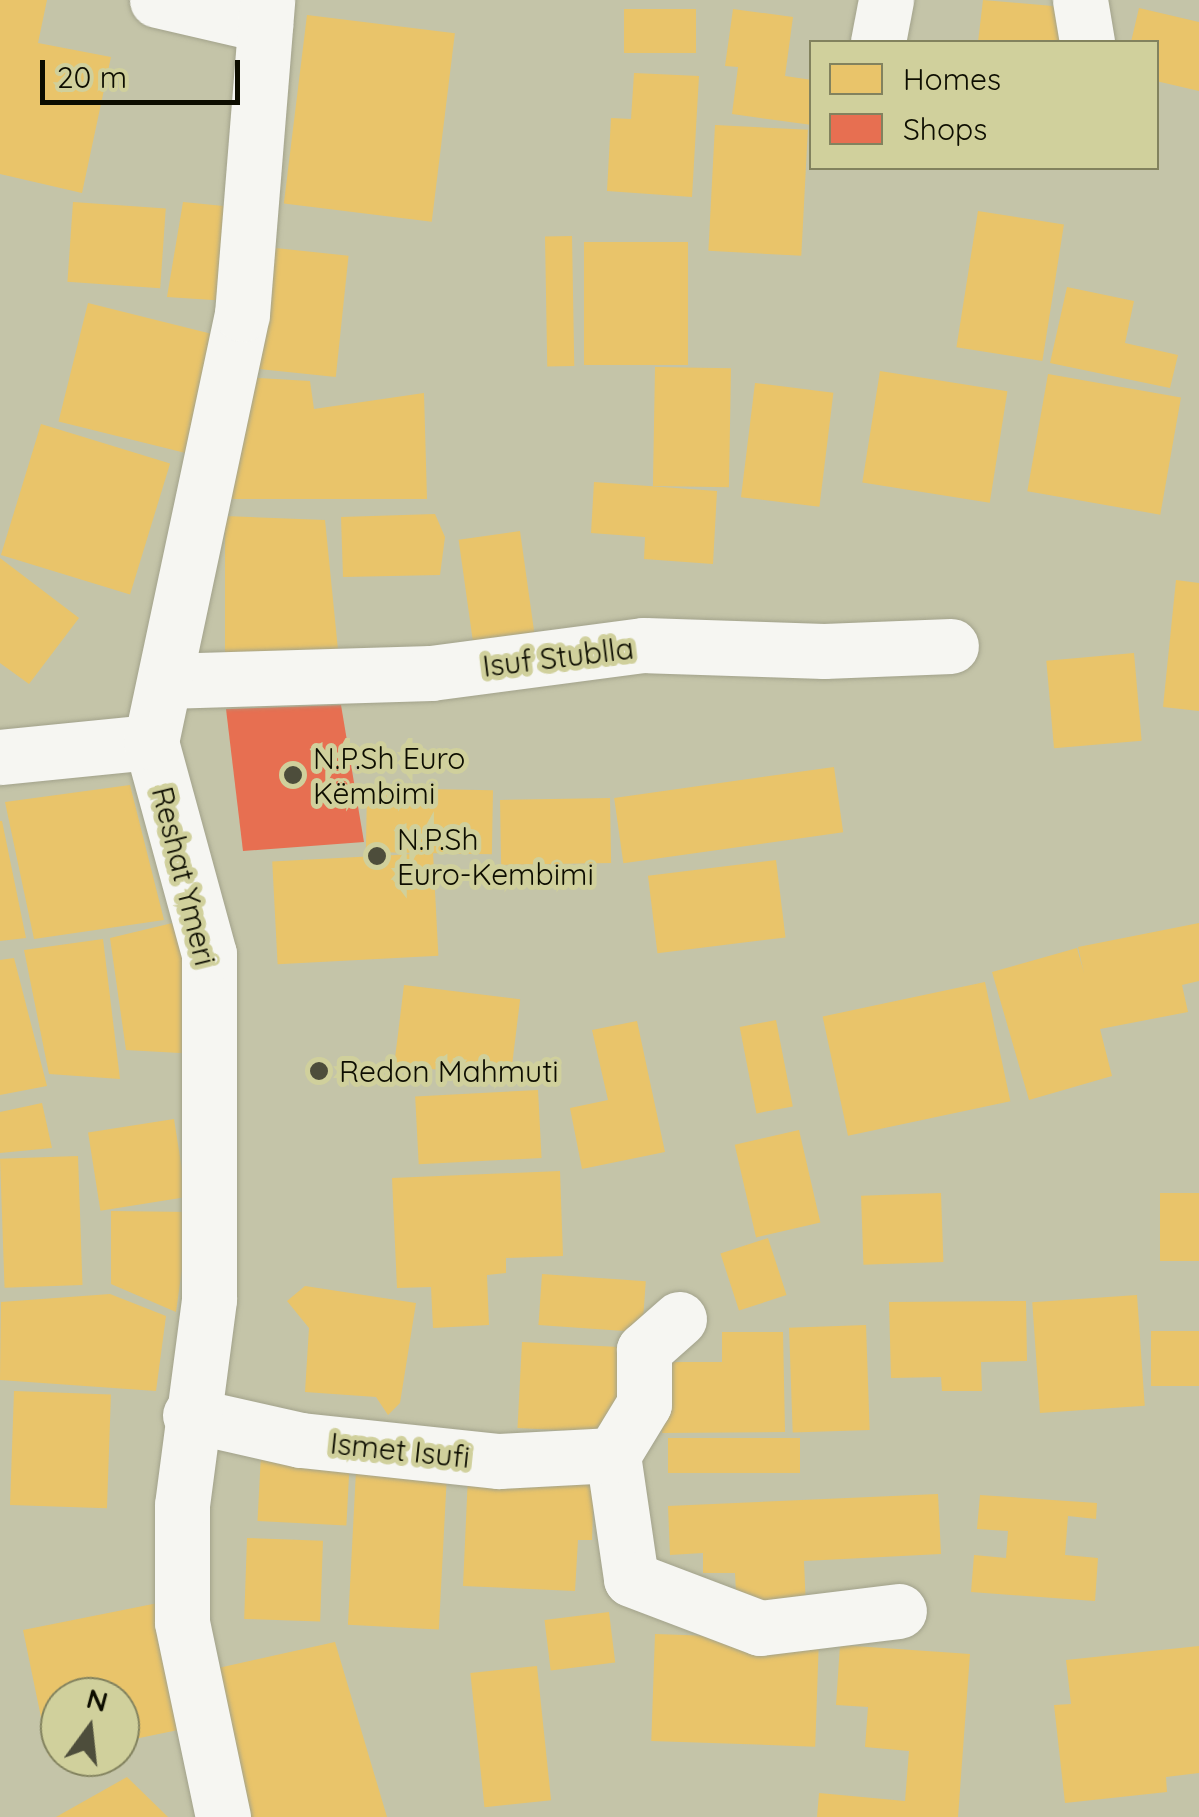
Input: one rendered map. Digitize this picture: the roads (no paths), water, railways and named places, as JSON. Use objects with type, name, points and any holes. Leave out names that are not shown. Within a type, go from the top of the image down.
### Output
[{"type":"street","points":[[156,0],[266,12]]},
{"type":"street","points":[[878,40],[886,0]]},
{"type":"street","points":[[1080,0],[1086,40]]},
{"type":"street","name":"Reshat Ymeri","points":[[223,1817],[182,1622],[190,1415],[208,1299],[209,954],[151,742],[242,314],[266,12]]},
{"type":"street","name":"Isuf Stublla","points":[[165,681],[431,673],[643,646],[824,651],[951,646]]},
{"type":"street","points":[[0,757],[151,742]]},
{"type":"street","points":[[679,1319],[644,1350],[644,1404],[612,1456],[631,1579],[760,1628],[899,1611]]},
{"type":"street","name":"Ismet Isufi","points":[[190,1415],[301,1440],[499,1461],[612,1456]]},
{"type":"place","name":"N.P.Sh Euro Këmbimi","points":[[293,775]]},
{"type":"place","name":"N.P.Sh Euro-Kembimi","points":[[377,856]]},
{"type":"place","name":"Redon Mahmuti","points":[[319,1071]]}]
